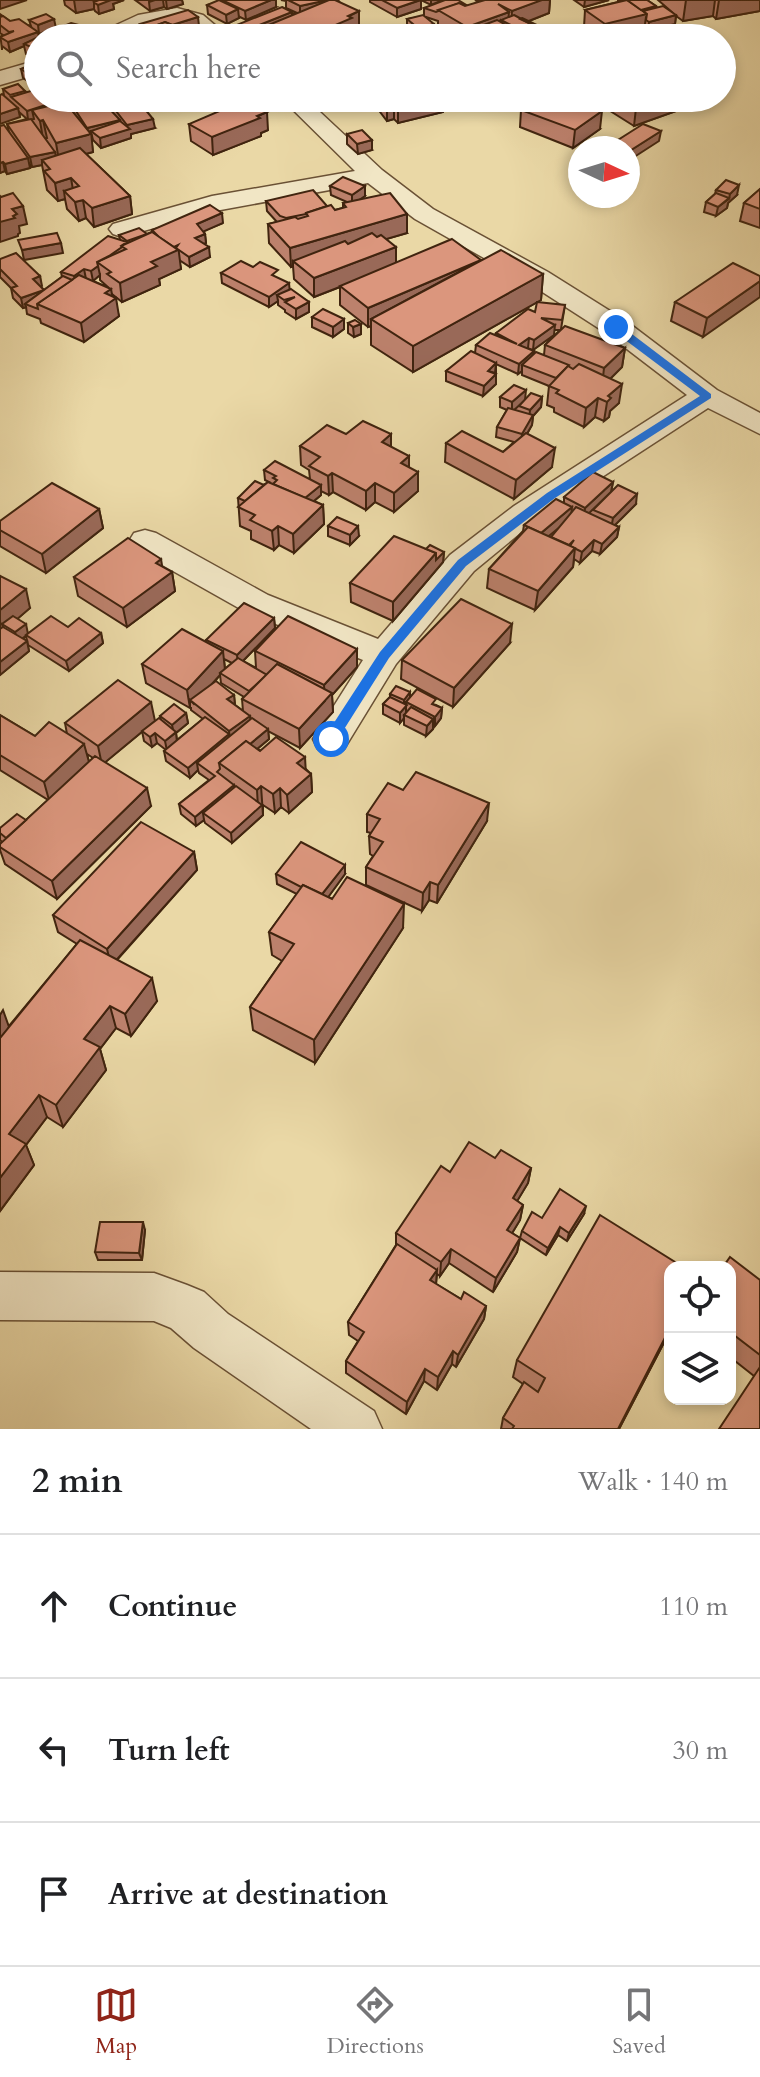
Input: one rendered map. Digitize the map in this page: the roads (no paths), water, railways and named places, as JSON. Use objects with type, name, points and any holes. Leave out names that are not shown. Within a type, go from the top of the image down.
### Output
[{"type":"street","points":[[140,24],[162,15],[188,16],[199,24]]},
{"type":"street","points":[[0,78],[24,71]]},
{"type":"street","points":[[307,112],[373,175],[424,214],[539,278],[616,327],[707,396],[760,425]]},
{"type":"street","points":[[122,229],[212,204],[373,175]]},
{"type":"street","points":[[331,739],[384,655],[462,563],[551,495],[707,396]]},
{"type":"street","points":[[145,541],[256,603],[384,655]]},
{"type":"street","points":[[0,1296],[154,1297],[187,1309],[211,1331],[356,1429]]}]
